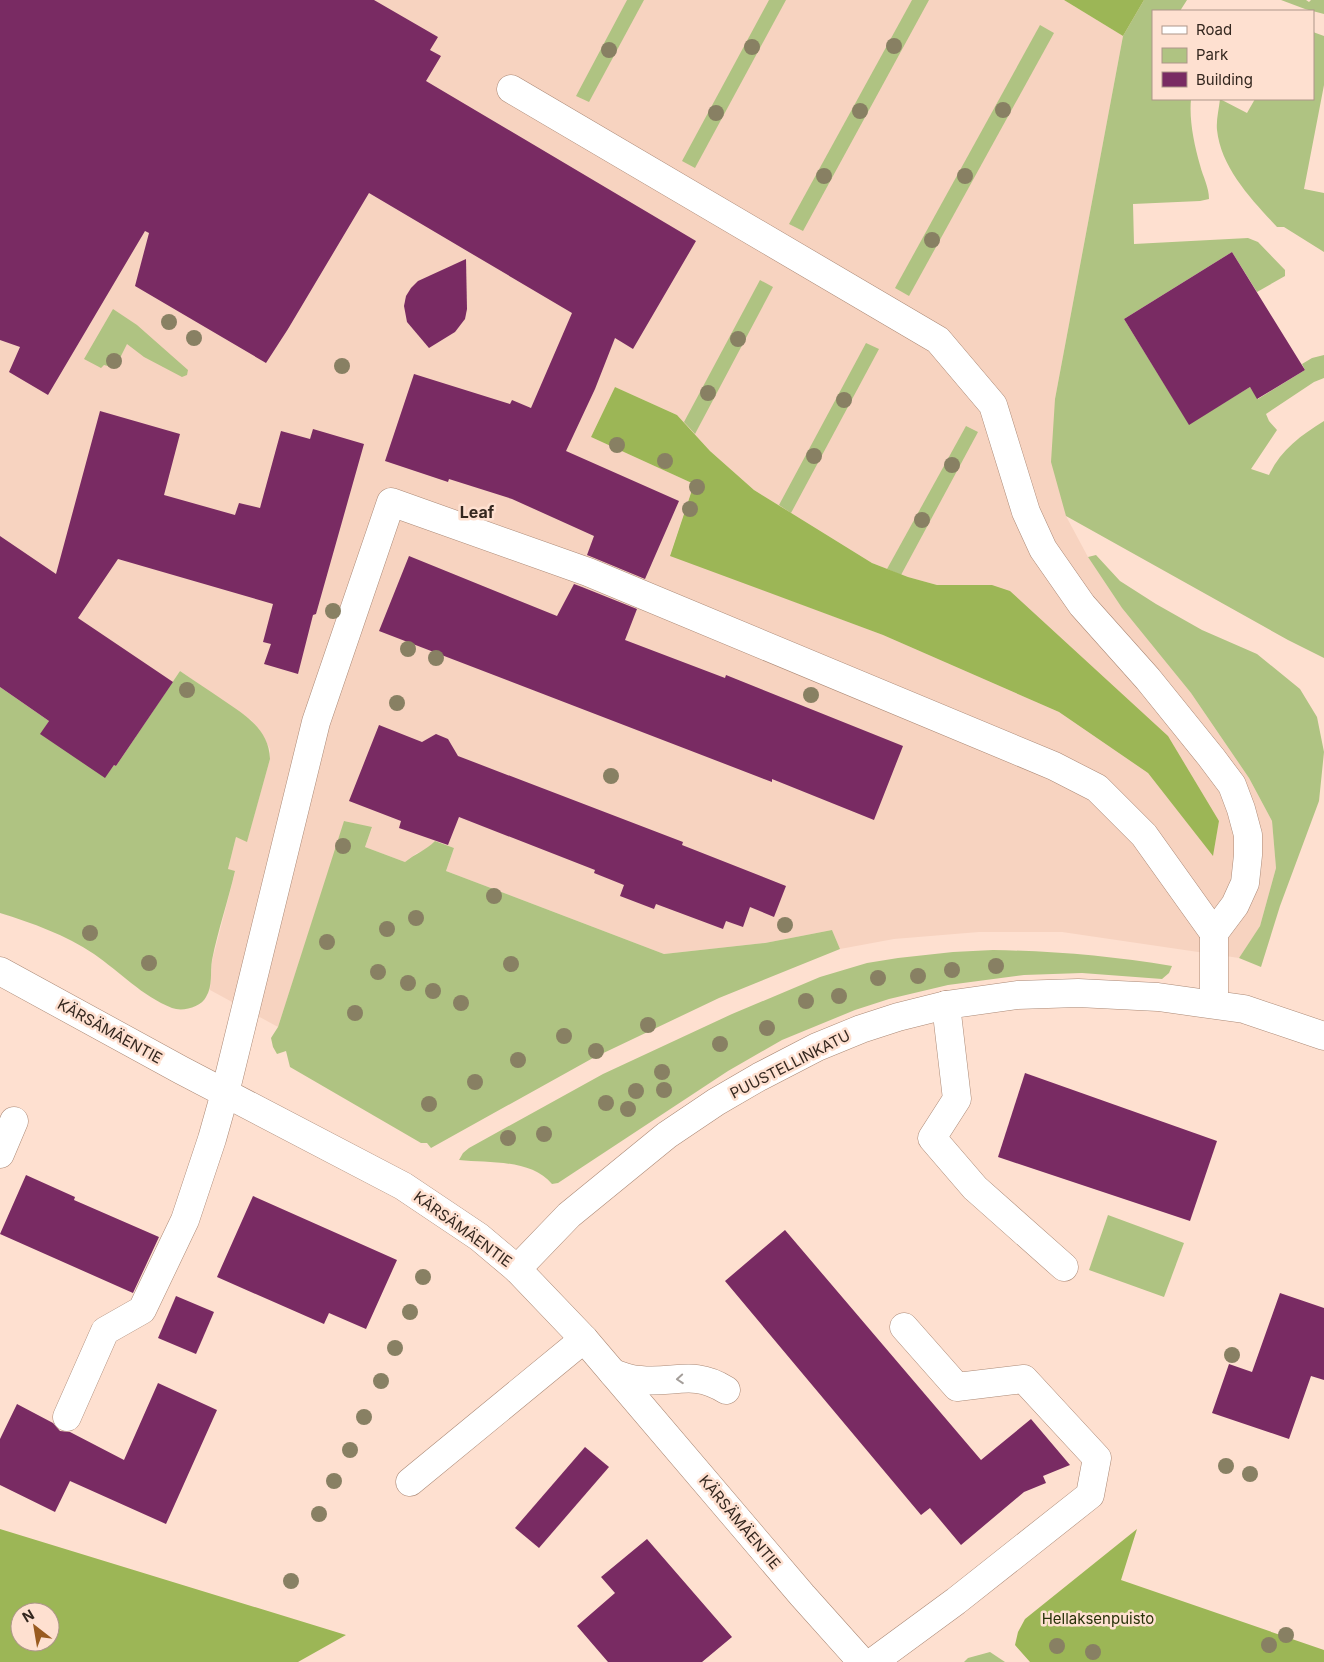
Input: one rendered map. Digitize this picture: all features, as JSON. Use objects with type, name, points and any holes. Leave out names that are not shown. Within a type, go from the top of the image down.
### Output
[{"type":"street","points":[[511,89],[938,340],[993,405],[1026,512],[1044,549],[1082,605],[1179,715],[1232,785],[1248,835],[1245,883],[1235,905],[1214,933]]},
{"type":"street","points":[[66,1417],[105,1332],[142,1310],[181,1229],[212,1139],[225,1092],[316,722],[391,502],[588,572],[1045,762],[1097,788],[1144,834],[1214,933],[1214,1004]]},
{"type":"street","name":"KÄRSÄMÄENTIE","points":[[0,970],[181,1070],[403,1186],[479,1237],[517,1269],[584,1339],[802,1595],[862,1662]]},
{"type":"street","name":"PUUSTELLINKATU","points":[[517,1269],[570,1215],[668,1136],[716,1102],[759,1077],[835,1040],[898,1017],[946,1005],[1017,995],[1078,993],[1158,997],[1244,1009],[1324,1036]]},
{"type":"street","points":[[946,1005],[957,1099],[932,1138],[974,1188],[1064,1267]]},
{"type":"street","points":[[0,1154],[14,1121]]},
{"type":"street","points":[[873,1662],[956,1601],[1090,1495],[1097,1458],[1024,1378],[957,1387],[904,1327]]},
{"type":"street","points":[[410,1482],[584,1339]]},
{"type":"street","points":[[613,1373],[641,1381],[703,1379],[726,1390]]},
{"type":"shaded area","points":[[0,0],[1064,0],[1123,36],[1055,399],[1066,516],[1088,557],[1122,608],[1191,693],[1249,778],[1272,821],[1276,868],[1260,926],[1239,958],[1062,932],[979,932],[894,939],[840,949],[832,930],[765,943],[664,954],[446,871],[454,848],[435,841],[425,851],[417,853],[405,862],[365,847],[372,828],[345,821],[278,1027],[210,990],[212,961],[235,872],[228,869],[236,837],[247,841],[270,759],[270,749],[259,729],[251,720],[180,671],[116,766],[105,778],[40,734],[49,721],[0,687]],"holes":[[[615,387],[677,415],[710,451],[754,490],[872,563],[908,577],[937,585],[992,585],[1219,821],[1213,855],[1148,773],[1059,712],[883,635],[670,555],[694,484],[591,437]]]},
{"type":"green space","points":[[627,0],[644,0],[589,102],[576,96]]},
{"type":"green space","points":[[769,0],[786,0],[695,168],[682,161]]},
{"type":"green space","points":[[912,0],[929,0],[803,231],[789,224]]},
{"type":"green space","points":[[1064,0],[1144,0],[1123,36]]},
{"type":"green space","points":[[1144,0],[1187,0],[1181,10],[1152,10],[1152,100],[1191,100],[1191,124],[1209,199],[1133,204],[1134,244],[1248,238],[1258,242],[1285,270],[1285,276],[1257,292],[1232,252],[1124,319],[1189,424],[1250,387],[1258,399],[1305,370],[1302,364],[1312,358],[1324,355],[1324,378],[1314,382],[1266,414],[1277,430],[1251,469],[1269,475],[1279,458],[1292,444],[1324,421],[1324,658],[1288,640],[1066,516],[1051,462],[1055,399],[1123,36]]},
{"type":"green space","points":[[1281,0],[1306,0],[1309,2],[1311,0],[1324,0],[1324,14]]},
{"type":"green space","points":[[1040,25],[1054,33],[909,296],[895,288]]},
{"type":"green space","points":[[1314,32],[1324,36],[1324,85],[1304,189],[1324,193],[1324,252],[1284,227],[1277,227],[1239,183],[1231,170],[1220,144],[1217,130],[1220,100],[1247,113],[1254,100],[1314,100]]},
{"type":"green space","points":[[760,280],[773,287],[695,434],[684,422]]},
{"type":"green space","points":[[113,309],[137,325],[188,370],[187,375],[182,377],[144,357],[127,344],[115,368],[104,365],[101,368],[84,359]]},
{"type":"green space","points":[[866,343],[879,349],[791,513],[779,505]]},
{"type":"green space","points":[[615,387],[677,415],[710,451],[754,490],[872,563],[908,577],[937,585],[992,585],[1010,591],[1168,736],[1219,821],[1213,856],[1148,773],[1059,712],[883,635],[670,556],[694,484],[591,437]]},
{"type":"green space","points":[[966,426],[978,432],[901,575],[887,569]]},
{"type":"green space","points":[[1096,555],[1120,581],[1156,604],[1202,630],[1257,654],[1300,689],[1317,717],[1324,752],[1319,801],[1280,906],[1261,967],[1239,958],[1260,926],[1276,868],[1272,821],[1249,778],[1191,693],[1122,608],[1088,557]]},
{"type":"green space","points":[[180,671],[247,717],[265,739],[269,748],[270,759],[247,842],[236,837],[228,869],[235,871],[214,949],[208,993],[204,1001],[196,1006],[176,1009],[151,997],[104,961],[72,941],[36,925],[0,913],[0,687],[49,721],[41,734],[105,777],[114,765],[116,766]]},
{"type":"green space","points":[[344,821],[372,827],[365,847],[405,862],[435,841],[454,848],[446,871],[664,954],[765,943],[832,930],[840,949],[719,998],[593,1058],[431,1148],[427,1143],[421,1143],[290,1067],[286,1051],[277,1054],[273,1047],[271,1038],[278,1027]]},
{"type":"green space","points":[[993,950],[1127,959],[1172,966],[1169,973],[1162,979],[1082,973],[1024,975],[948,985],[889,999],[855,1010],[782,1040],[728,1071],[558,1183],[552,1184],[533,1170],[521,1166],[496,1162],[459,1160],[469,1148],[603,1074],[732,1014],[820,977],[867,963],[898,958]]},
{"type":"green space","points":[[1108,1215],[1184,1243],[1164,1297],[1089,1270]]},
{"type":"green space","points":[[0,1529],[346,1635],[298,1662],[0,1662]]},
{"type":"green space","name":"Hellaksenpuisto","points":[[1137,1529],[1121,1580],[1324,1650],[1324,1662],[1030,1662],[1015,1645],[1018,1632],[1025,1619]]},
{"type":"green space","points":[[990,1652],[1005,1662],[964,1662],[968,1658]]},
{"type":"building","points":[[0,0],[374,0],[438,37],[430,50],[441,56],[426,81],[696,241],[633,349],[615,338],[595,389],[566,451],[679,501],[645,579],[587,555],[594,536],[512,499],[449,479],[448,482],[385,461],[414,374],[510,404],[512,400],[531,408],[572,313],[369,193],[266,363],[135,286],[149,233],[145,231],[48,395],[9,372],[20,347],[0,340]]},
{"type":"building","points":[[1232,252],[1305,370],[1257,399],[1250,387],[1189,425],[1124,319]]},
{"type":"building","points":[[466,259],[467,309],[465,319],[455,332],[429,348],[407,322],[404,306],[406,296],[418,281]]},
{"type":"building","points":[[100,411],[180,434],[164,495],[235,515],[239,503],[260,508],[281,431],[310,439],[313,429],[364,444],[316,614],[313,615],[298,674],[264,664],[271,644],[263,642],[273,604],[118,559],[78,618],[173,682],[116,766],[114,765],[105,778],[40,734],[49,721],[0,687],[0,536],[56,574]]},
{"type":"building","points":[[409,556],[557,616],[574,584],[582,587],[637,609],[625,640],[725,678],[726,675],[903,746],[874,820],[772,779],[772,782],[379,631]]},
{"type":"building","points":[[379,725],[422,742],[436,734],[448,739],[458,756],[683,842],[682,845],[786,886],[774,917],[750,907],[743,927],[726,921],[723,929],[656,904],[654,909],[620,896],[624,885],[594,873],[595,870],[459,817],[448,845],[399,828],[401,821],[349,801]]},
{"type":"building","points":[[1025,1073],[1217,1141],[1190,1221],[998,1157]]},
{"type":"building","points":[[26,1175],[75,1197],[74,1200],[159,1237],[133,1293],[0,1234]]},
{"type":"building","points":[[253,1196],[397,1260],[366,1329],[329,1313],[324,1324],[217,1277]]},
{"type":"building","points":[[785,1230],[981,1460],[1031,1419],[1070,1465],[1043,1476],[1046,1483],[1024,1492],[961,1545],[930,1508],[921,1515],[725,1281]]},
{"type":"building","points":[[1280,1293],[1324,1308],[1324,1380],[1311,1376],[1289,1439],[1212,1413],[1229,1364],[1252,1372]]},
{"type":"building","points":[[176,1296],[214,1312],[196,1354],[158,1338]]},
{"type":"building","points":[[158,1383],[217,1410],[166,1524],[70,1481],[55,1512],[0,1485],[0,1439],[17,1404],[53,1423],[60,1431],[70,1432],[124,1460]]},
{"type":"building","points":[[585,1447],[609,1467],[539,1548],[515,1528]]},
{"type":"building","points":[[647,1539],[732,1637],[702,1662],[608,1662],[577,1626],[615,1593],[601,1577]]},
{"type":"district","name":"Leaf","points":[[477,512]]}]
